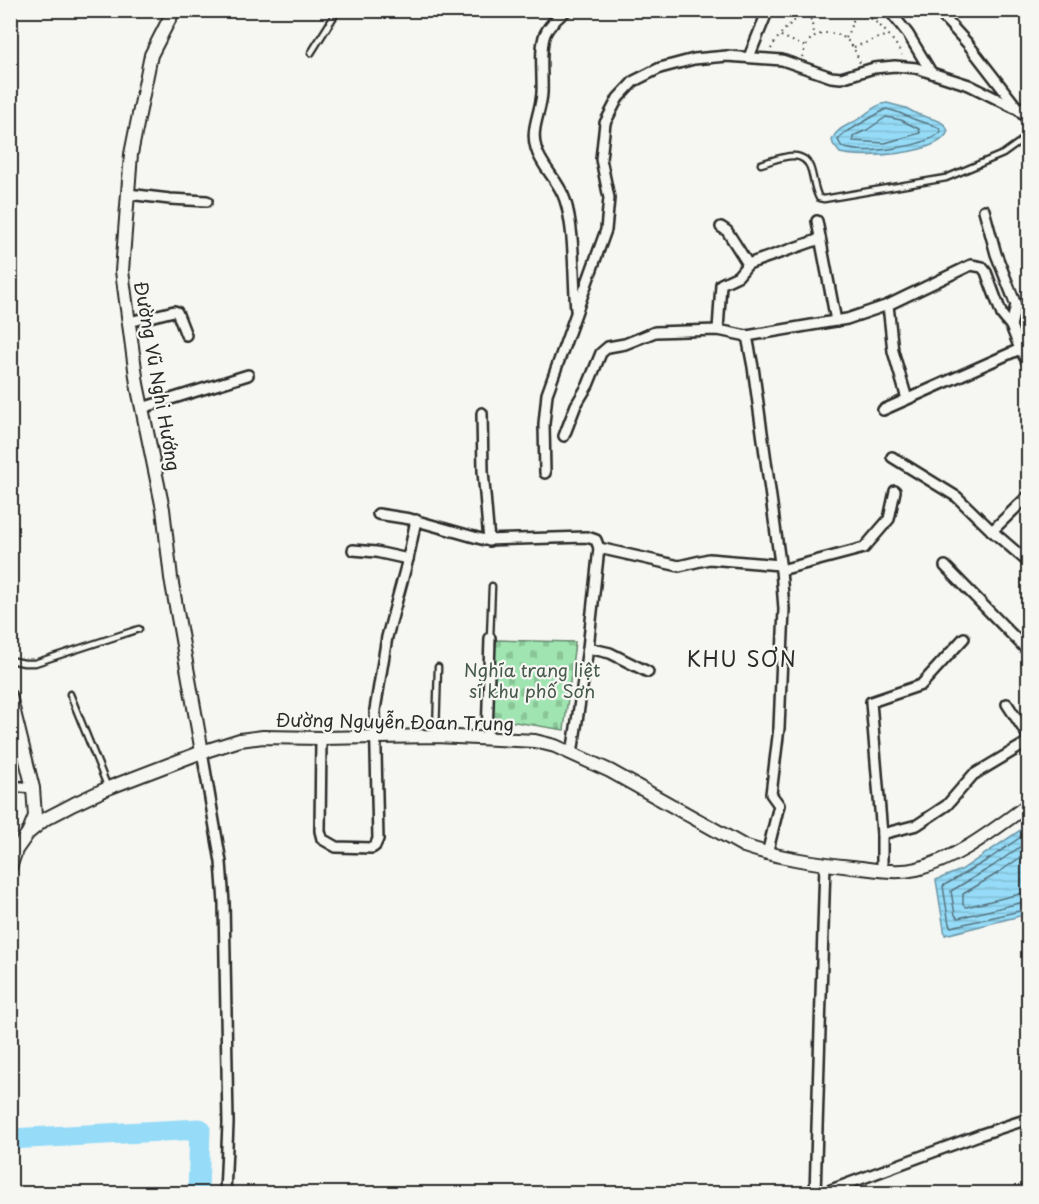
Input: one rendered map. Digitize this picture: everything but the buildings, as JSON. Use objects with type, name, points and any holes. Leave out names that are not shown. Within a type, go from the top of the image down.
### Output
[{"type":"street","name":"Đường Vũ Nghi Hướng","points":[[174,10],[151,55],[131,154],[122,271],[142,408],[163,509],[171,578],[201,752]]},
{"type":"street","points":[[567,10],[553,22],[545,33],[542,95],[534,131],[535,146],[540,158],[558,184],[565,200],[576,312]]},
{"type":"street","points":[[749,57],[768,10]]},
{"type":"street","points":[[888,10],[908,34],[931,72]]},
{"type":"street","points":[[937,10],[968,44],[1029,120]]},
{"type":"street","points":[[545,473],[543,433],[547,394],[606,230],[609,198],[601,159],[605,123],[618,98],[634,81],[660,68],[703,57],[768,58],[841,78],[863,70],[885,67],[907,68],[931,72],[969,85],[1019,110]]},
{"type":"street","points":[[1019,110],[1029,104]]},
{"type":"street","points":[[128,194],[207,201]]},
{"type":"street","points":[[984,210],[996,254],[1016,305],[1011,326]]},
{"type":"street","points":[[817,221],[836,321]]},
{"type":"street","points":[[721,227],[727,231],[748,264]]},
{"type":"street","points":[[718,330],[721,285],[738,276],[748,264],[820,238]]},
{"type":"street","points":[[564,436],[601,353],[608,347],[644,338],[655,332],[718,330],[747,336],[836,321],[888,305],[971,265],[982,267],[986,272],[1002,315],[1011,326],[1020,349],[1029,363]]},
{"type":"street","points":[[888,305],[893,351],[907,399]]},
{"type":"street","points":[[129,322],[174,311],[177,312],[186,335]]},
{"type":"street","points":[[747,336],[781,568],[784,609],[779,728],[771,794],[779,806],[767,854]]},
{"type":"street","points":[[883,410],[1020,349]]},
{"type":"street","points":[[142,408],[248,375]]},
{"type":"street","points":[[482,413],[483,471],[489,541]]},
{"type":"street","points":[[892,457],[957,497],[1029,562]]},
{"type":"street","points":[[598,548],[680,566],[709,559],[781,568],[864,548],[889,519],[895,490]]},
{"type":"street","points":[[992,531],[1029,496]]},
{"type":"street","points":[[378,514],[416,520],[489,541],[587,537],[596,540],[598,548],[588,648],[572,754]]},
{"type":"street","points":[[321,738],[320,831],[322,838],[336,847],[372,848],[378,840],[375,710],[387,637],[416,520]]},
{"type":"street","points":[[353,550],[408,559]]},
{"type":"street","points":[[945,566],[1029,651]]},
{"type":"street","points":[[487,737],[490,638]]},
{"type":"street","points":[[882,870],[882,834],[871,702],[921,685],[964,638]]},
{"type":"street","points":[[588,648],[610,653],[648,672]]},
{"type":"street","points":[[10,696],[33,788],[34,816],[28,832]]},
{"type":"street","points":[[1007,704],[1029,736]]},
{"type":"street","name":"Đường Nguyễn Đoan Trung","points":[[11,867],[16,850],[28,832],[56,813],[108,788],[201,752],[250,738],[436,736],[535,741],[555,746],[636,785],[728,838],[767,854],[825,864],[882,870],[915,869],[953,855],[968,848],[1029,806]]},
{"type":"street","points":[[882,834],[917,825],[947,805],[974,776],[1029,742]]},
{"type":"street","points":[[201,752],[213,810],[222,877],[228,1123],[225,1194]]},
{"type":"street","points":[[10,786],[33,788]]},
{"type":"street","points":[[815,1194],[825,864]]},
{"type":"street","points":[[820,1194],[958,1142],[1029,1119]]},
{"type":"lane","points":[[311,53],[338,10]]},
{"type":"lane","points":[[761,164],[795,155],[804,159],[811,168],[814,187],[819,198],[824,199],[946,178],[1003,154],[1029,136]]},
{"type":"lane","points":[[490,638],[492,586]]},
{"type":"lane","points":[[10,660],[34,663],[139,629]]},
{"type":"lane","points":[[436,736],[438,667]]},
{"type":"lane","points":[[70,694],[108,788]]},
{"type":"path","points":[[768,58],[780,36],[796,19],[815,10]]},
{"type":"path","points":[[846,38],[856,11],[867,15],[898,48],[907,68]]},
{"type":"path","points":[[809,12],[815,36]]},
{"type":"path","points":[[798,65],[810,40],[822,33],[830,33],[846,38],[854,48],[863,70]]},
{"type":"path","points":[[854,48],[887,35]]},
{"type":"path","points":[[780,36],[806,48]]},
{"type":"green space","name":"Nghĩa trang liệt sĩ khu phố Sơn","points":[[496,640],[575,642],[564,730],[491,718]]},
{"type":"water","points":[[887,103],[939,121],[948,131],[942,139],[916,150],[881,155],[840,153],[832,139],[838,131],[876,107]]},
{"type":"water","points":[[1028,825],[1028,914],[945,935],[936,880],[961,870]]},
{"type":"waterway","points":[[10,1139],[200,1129],[198,1194]]},
{"type":"district","name":"KHU SƠN","points":[[742,658]]}]
